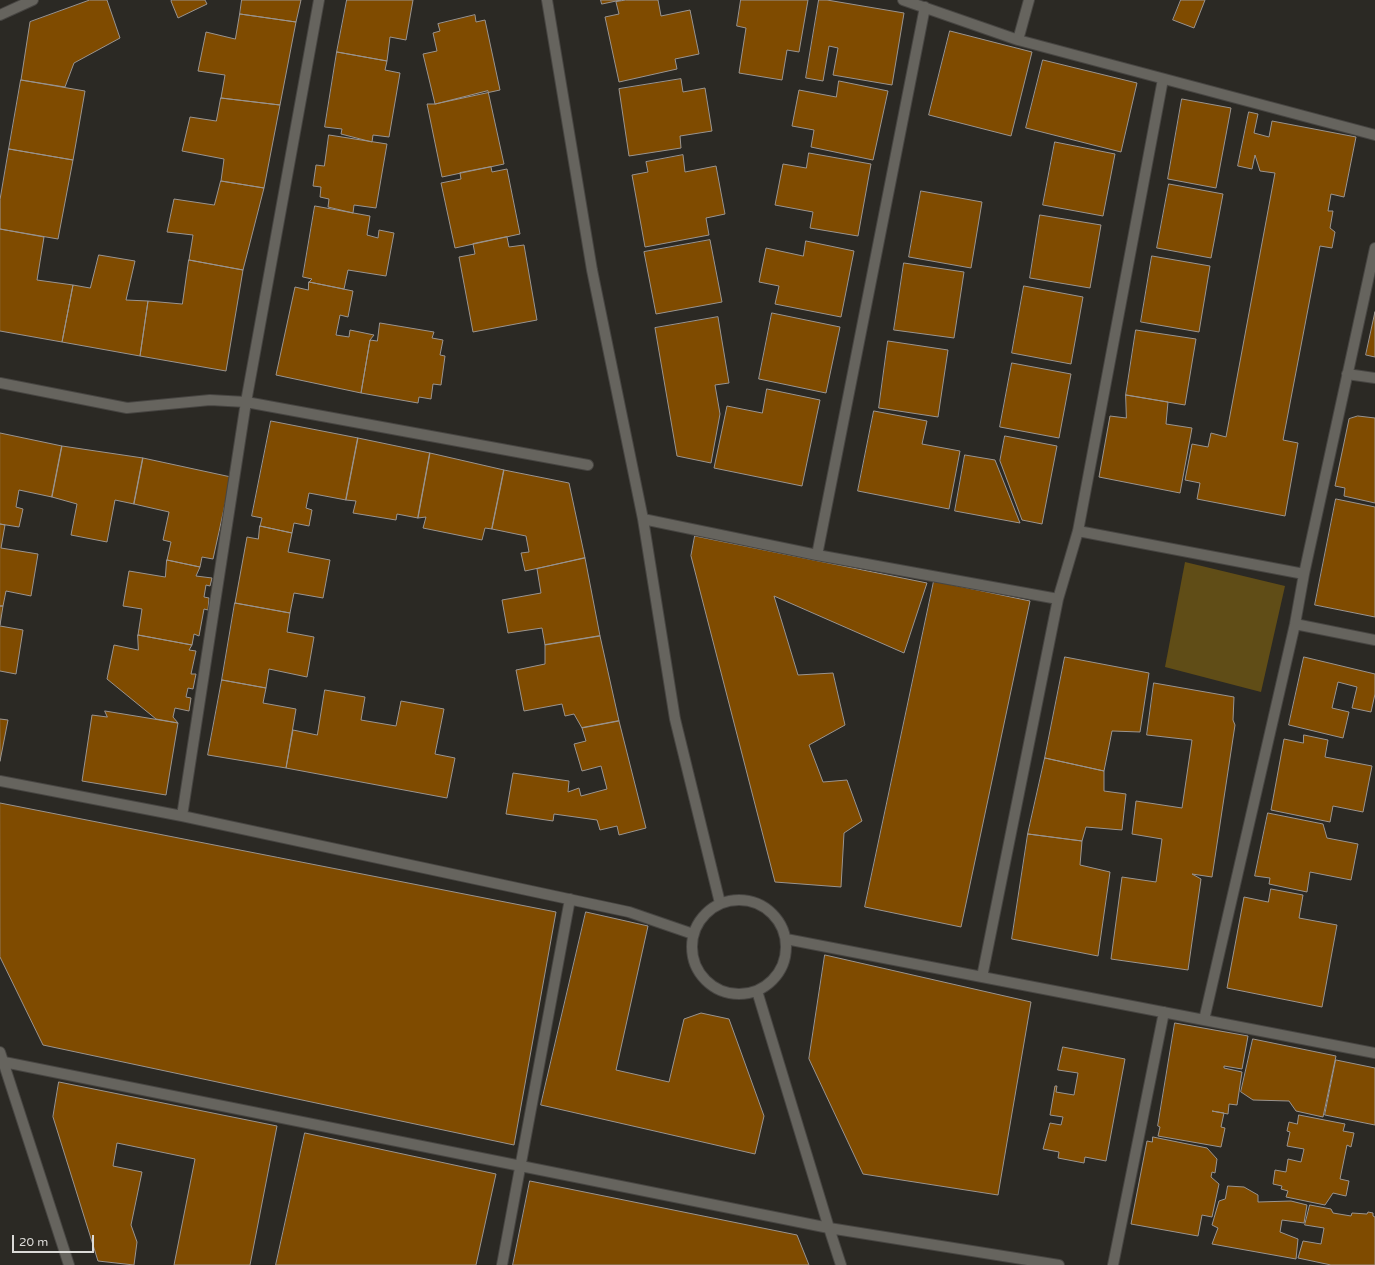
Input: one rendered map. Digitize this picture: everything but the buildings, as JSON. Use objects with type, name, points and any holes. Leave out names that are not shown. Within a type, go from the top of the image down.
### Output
[{"type":"street","points":[[0,15],[33,0]]},
{"type":"street","points":[[182,816],[246,402],[319,0]]},
{"type":"street","points":[[547,0],[592,270],[643,519],[675,719],[720,903]]},
{"type":"street","points":[[903,0],[1018,40],[1375,136]]},
{"type":"street","points":[[1018,40],[1029,0]]},
{"type":"street","points":[[817,555],[925,7]]},
{"type":"street","points":[[982,977],[1058,599],[1078,531],[1163,79]]},
{"type":"street","points":[[1204,1020],[1295,624],[1304,574],[1375,248]]},
{"type":"street","points":[[1347,374],[1375,378]]},
{"type":"street","points":[[0,383],[127,408],[210,400],[246,402],[588,465]]},
{"type":"street","points":[[643,519],[817,555],[1058,599]]},
{"type":"street","points":[[1078,531],[1304,574]]},
{"type":"street","points":[[1295,624],[1375,640]]},
{"type":"street","points":[[0,781],[182,816],[629,912],[693,934]]},
{"type":"street","points":[[502,1265],[570,899]]},
{"type":"street","points":[[742,899],[762,905],[778,919],[786,939],[784,960],[774,979],[757,991],[736,995],[715,989],[700,975],[692,955],[693,934],[703,915],[720,903],[742,899]]},
{"type":"street","points":[[786,939],[1375,1052]]},
{"type":"street","points":[[757,991],[841,1265]]},
{"type":"street","points":[[1113,1265],[1164,1012]]},
{"type":"street","points":[[0,1052],[69,1265]]},
{"type":"street","points":[[4,1062],[829,1228],[1059,1265]]},
{"type":"shaded area","points":[[1185,562],[1285,586],[1261,692],[1165,667]]}]
